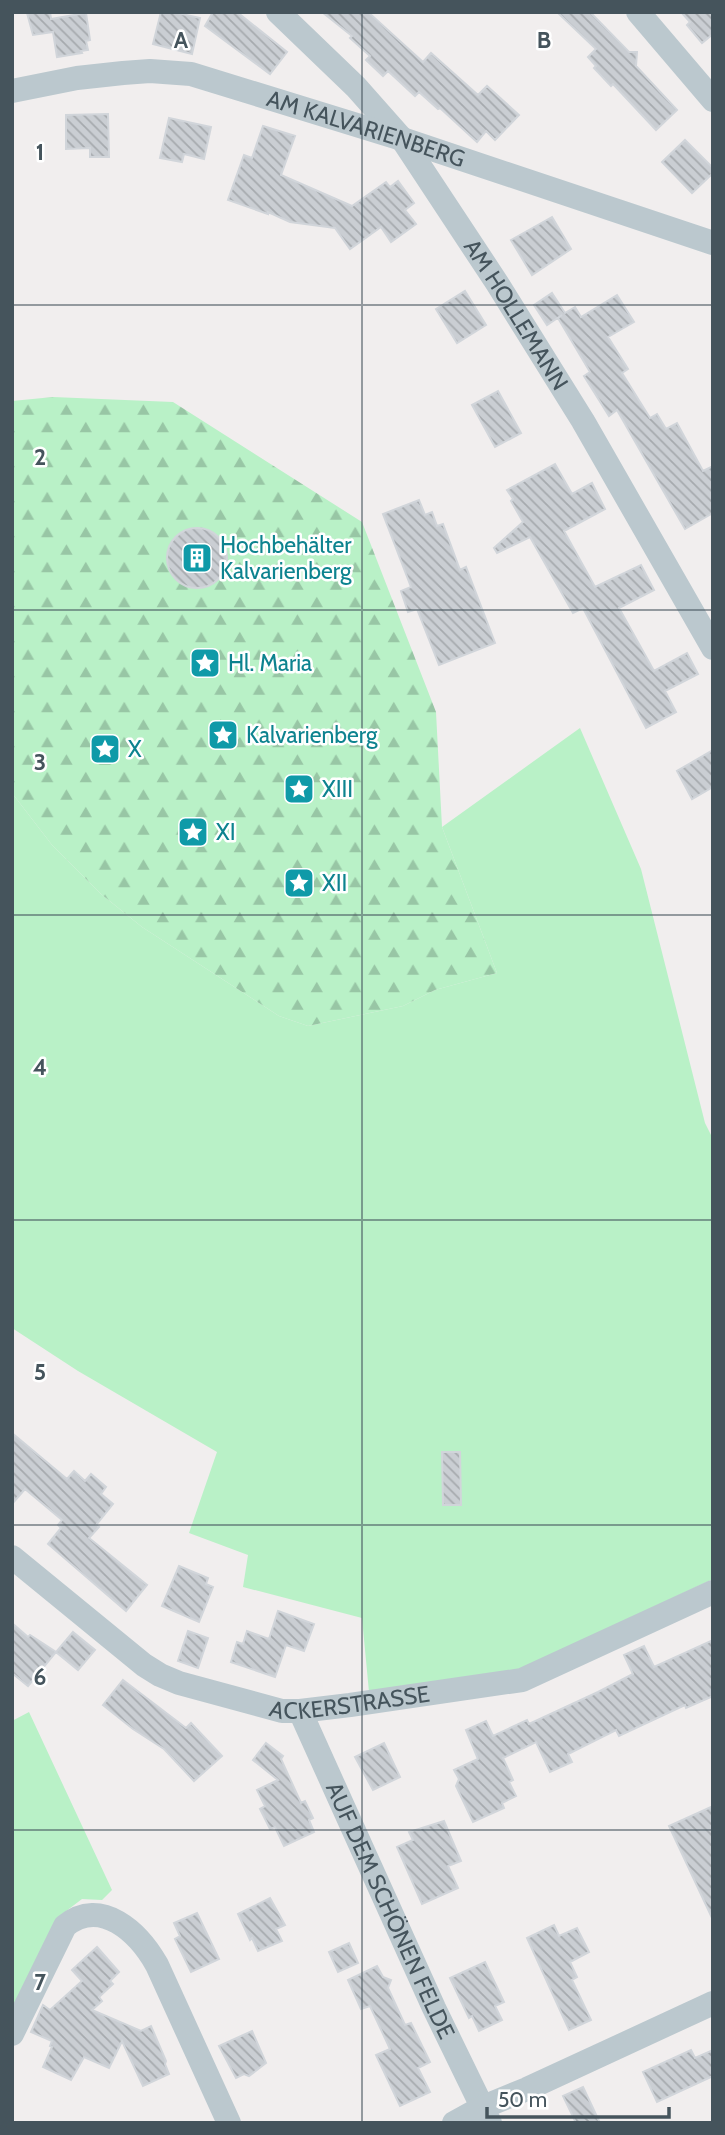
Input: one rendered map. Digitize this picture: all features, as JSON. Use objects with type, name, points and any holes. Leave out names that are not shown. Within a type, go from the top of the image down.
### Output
[{"type":"street","name":"AM HOLLEMANN","points":[[278,12],[356,87],[402,139],[497,283],[583,421],[713,648]]},
{"type":"street","points":[[638,12],[713,100]]},
{"type":"street","name":"AM KALVARIENBERG","points":[[12,91],[112,74],[150,71],[191,75],[402,139],[713,243]]},
{"type":"street","name":"ACKERSTRASSE","points":[[12,1557],[160,1675],[253,1704],[300,1712],[522,1680],[713,1591]]},
{"type":"street","name":"AUF DEM SCHÖNEN FELDE","points":[[300,1712],[433,2008],[486,2115]]},
{"type":"street","points":[[12,2034],[65,1926],[80,1915],[109,1918],[132,1932],[150,1953],[229,2123]]},
{"type":"street","points":[[454,2123],[486,2115],[527,2089],[713,2003]]},
{"type":"green space","points":[[53,397],[173,402],[362,522],[436,712],[442,827],[497,973],[435,990],[403,1006],[308,1026],[279,1016],[142,927],[101,894],[52,845],[12,793],[12,401]]},
{"type":"green space","points":[[580,728],[641,869],[705,1123],[713,1139],[713,1579],[517,1671],[369,1692],[362,1618],[243,1587],[248,1555],[189,1533],[217,1452],[78,1371],[12,1328],[12,793],[52,845],[101,894],[142,927],[279,1016],[308,1026],[403,1006],[435,990],[497,973],[442,827]]},
{"type":"green space","points":[[29,1712],[112,1890],[102,1900],[82,1899],[57,1918],[12,2014],[12,1721]]},
{"type":"building","points":[[50,12],[51,19],[86,13],[90,40],[86,41],[88,50],[57,57],[53,32],[33,35],[27,13]]},
{"type":"building","points":[[161,12],[200,18],[192,54],[153,44]]},
{"type":"building","points":[[213,12],[237,12],[287,52],[270,74],[205,26]]},
{"type":"building","points":[[322,12],[368,12],[423,62],[431,53],[478,95],[487,86],[519,115],[495,140],[486,131],[477,142],[419,92],[415,96],[388,71],[383,76],[366,60],[370,56],[350,38],[352,36]]},
{"type":"building","points":[[557,12],[590,12],[629,52],[637,52],[636,66],[677,110],[656,130],[613,84],[611,86],[594,68],[596,66],[588,57],[596,49]]},
{"type":"building","points":[[681,12],[713,12],[713,34],[702,43],[687,25],[690,22]]},
{"type":"building","points":[[108,114],[109,157],[90,157],[90,148],[66,149],[66,115]]},
{"type":"building","points":[[169,118],[211,127],[204,159],[184,154],[182,162],[160,158]]},
{"type":"building","points":[[263,126],[295,136],[281,175],[352,206],[386,182],[390,187],[398,181],[414,203],[405,210],[416,224],[391,242],[381,227],[350,249],[335,228],[290,222],[228,200],[244,155],[252,158]]},
{"type":"building","points":[[685,140],[713,168],[713,173],[692,193],[662,162]]},
{"type":"building","points":[[552,217],[571,249],[532,275],[511,240]]},
{"type":"building","points":[[465,291],[486,325],[457,343],[436,309]]},
{"type":"building","points":[[552,293],[565,313],[575,307],[581,317],[617,295],[634,322],[608,337],[628,369],[622,373],[650,418],[657,414],[666,429],[677,423],[703,471],[713,466],[713,513],[685,529],[617,410],[609,416],[584,376],[590,372],[558,318],[562,315],[547,325],[534,305]]},
{"type":"building","points":[[498,391],[521,433],[495,447],[472,405]]},
{"type":"building","points":[[555,464],[572,494],[592,483],[605,509],[564,531],[595,587],[641,565],[654,590],[619,608],[654,671],[687,653],[698,674],[665,691],[676,712],[646,728],[583,608],[573,613],[530,537],[497,553],[494,548],[523,522],[507,490]]},
{"type":"building","points":[[419,500],[425,515],[432,512],[437,526],[443,524],[460,570],[466,567],[495,643],[439,665],[417,609],[408,612],[401,591],[411,587],[383,514]]},
{"type":"building","name":"Hochbehälter Kalvarienberg","points":[[197,528],[214,533],[222,541],[227,558],[222,575],[214,583],[197,588],[180,583],[172,575],[167,558],[172,541],[180,533]]},
{"type":"building","points":[[713,750],[713,787],[692,799],[677,771]]},
{"type":"building","points":[[12,1433],[67,1479],[74,1471],[85,1481],[91,1474],[106,1487],[101,1494],[113,1504],[89,1538],[147,1585],[126,1611],[48,1544],[61,1528],[58,1525],[62,1520],[25,1489],[12,1504]]},
{"type":"building","points":[[442,1452],[460,1452],[461,1505],[443,1505]]},
{"type":"building","points":[[179,1566],[208,1578],[206,1584],[213,1587],[199,1622],[162,1606]]},
{"type":"building","points":[[278,1611],[314,1624],[304,1651],[286,1645],[275,1677],[231,1662],[237,1642],[243,1644],[247,1631],[269,1639]]},
{"type":"building","points":[[12,1623],[28,1637],[30,1635],[56,1652],[28,1686],[12,1673]]},
{"type":"building","points":[[188,1631],[208,1638],[198,1668],[178,1661]]},
{"type":"building","points":[[73,1632],[95,1650],[78,1670],[56,1652]]},
{"type":"building","points":[[713,1640],[713,1696],[686,1708],[685,1705],[619,1736],[616,1730],[568,1754],[572,1762],[550,1772],[536,1742],[503,1758],[513,1780],[509,1782],[516,1796],[502,1803],[504,1808],[473,1822],[456,1786],[459,1779],[454,1770],[478,1759],[466,1730],[486,1721],[493,1736],[527,1720],[529,1724],[598,1692],[633,1674],[624,1655],[644,1646],[654,1667]]},
{"type":"building","points":[[123,1680],[186,1728],[191,1723],[222,1756],[194,1781],[164,1749],[103,1705]]},
{"type":"building","points":[[266,1743],[283,1756],[281,1759],[301,1803],[305,1801],[313,1818],[309,1820],[314,1832],[284,1846],[275,1827],[270,1829],[260,1809],[265,1806],[257,1790],[278,1780],[253,1760]]},
{"type":"building","points":[[384,1743],[400,1777],[373,1790],[355,1757]]},
{"type":"building","points":[[713,1806],[713,1920],[669,1826]]},
{"type":"building","points":[[444,1821],[461,1861],[448,1866],[458,1888],[422,1904],[397,1847],[413,1840],[409,1832]]},
{"type":"building","points":[[270,1898],[285,1925],[276,1929],[282,1941],[258,1951],[238,1914]]},
{"type":"building","points":[[197,1913],[219,1959],[191,1972],[175,1939],[180,1936],[174,1923]]},
{"type":"building","points":[[554,1925],[559,1936],[577,1928],[589,1952],[570,1962],[577,1977],[572,1980],[591,2020],[569,2030],[527,1938]]},
{"type":"building","points":[[349,1943],[358,1963],[338,1972],[329,1952]]},
{"type":"building","points":[[97,1947],[119,1972],[110,1981],[113,1984],[99,1997],[102,2001],[92,2010],[141,2031],[151,2026],[166,2061],[169,2074],[143,2086],[122,2041],[109,2068],[84,2057],[71,2080],[43,2067],[52,2041],[31,2032],[43,2005],[50,2010],[82,1981],[72,1970]]},
{"type":"building","points":[[485,1962],[504,2002],[495,2006],[502,2020],[479,2031],[472,2016],[469,2018],[450,1978]]},
{"type":"building","points":[[377,1966],[383,1977],[391,1980],[388,1988],[405,2025],[411,2023],[430,2062],[418,2068],[430,2092],[400,2106],[376,2055],[390,2049],[370,2006],[361,2009],[348,1980]]},
{"type":"building","points":[[252,2031],[266,2063],[249,2076],[244,2074],[236,2078],[219,2046]]},
{"type":"building","points":[[691,2050],[695,2058],[713,2050],[713,2076],[657,2102],[643,2072]]},
{"type":"building","points":[[583,2087],[600,2123],[576,2123],[563,2096]]},
{"type":"place","name":"Hochbehälter Kalvarienberg","points":[[197,558]]},
{"type":"place","name":"Hl. Maria","points":[[205,663]]},
{"type":"place","name":"Kalvarienberg","points":[[223,735]]},
{"type":"place","name":"X","points":[[105,749]]},
{"type":"place","name":"XIII","points":[[299,789]]},
{"type":"place","name":"XI","points":[[193,832]]},
{"type":"place","name":"XII","points":[[299,883]]}]
